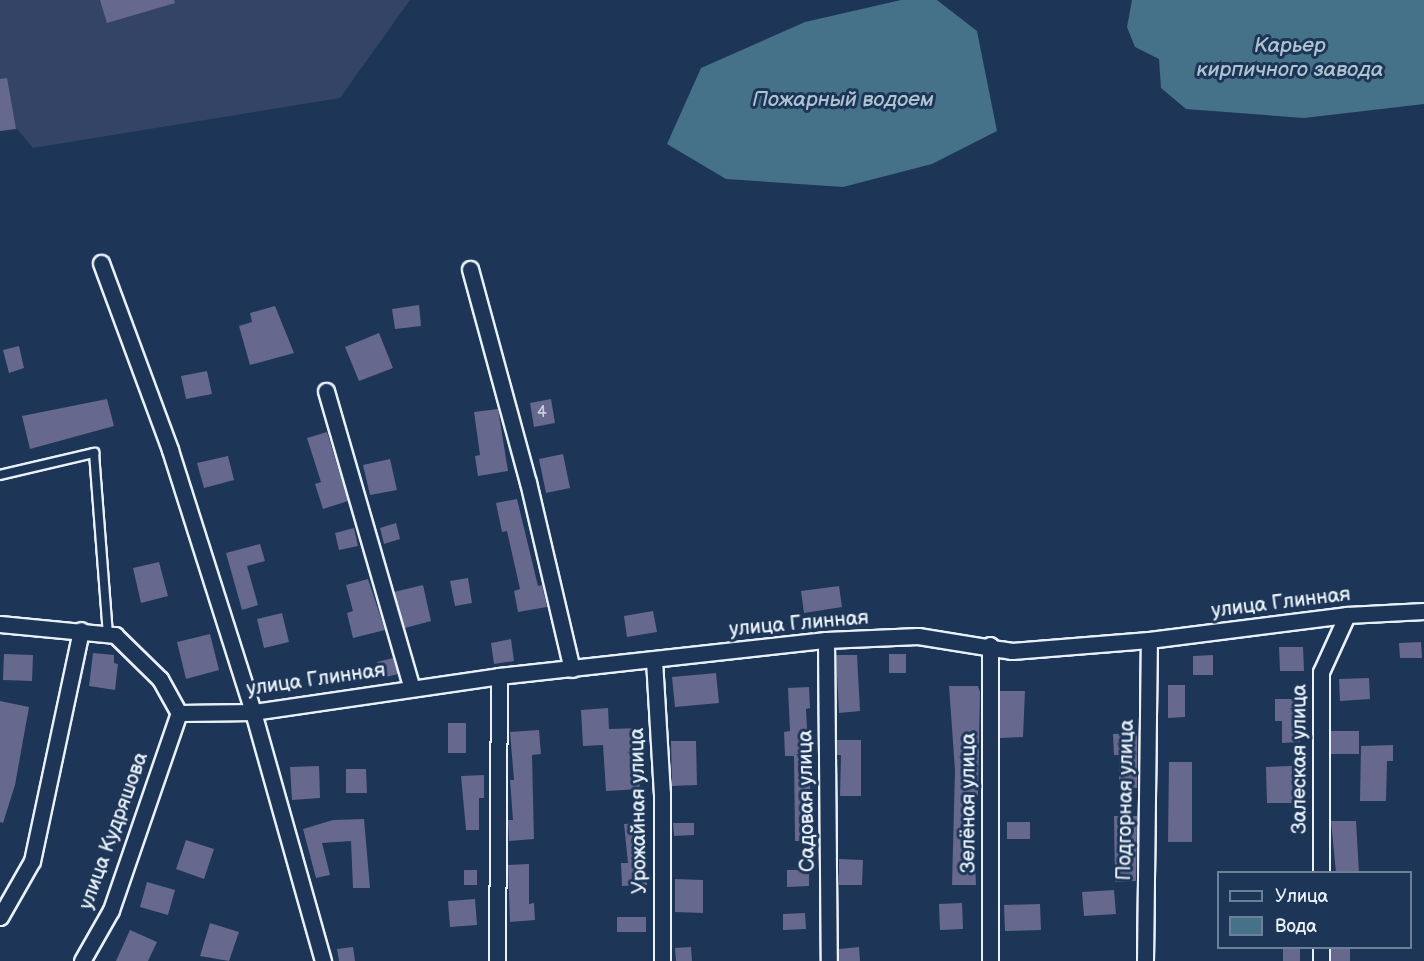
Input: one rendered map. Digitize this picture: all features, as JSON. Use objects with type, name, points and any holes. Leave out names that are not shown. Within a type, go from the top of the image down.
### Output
[{"type":"street","points":[[101,263],[170,450],[253,712],[322,961]]},
{"type":"street","points":[[470,270],[528,482],[572,669]]},
{"type":"street","points":[[326,392],[412,688]]},
{"type":"street","name":"улица Глинная","points":[[179,713],[253,712],[499,676],[826,640],[918,636],[990,645],[1012,651],[1149,640],[1347,615],[1424,611]]},
{"type":"street","name":"Залеская улица","points":[[1321,871],[1321,672],[1347,615]]},
{"type":"street","points":[[0,624],[115,635],[160,679],[179,713]]},
{"type":"street","points":[[0,918],[32,861],[81,630]]},
{"type":"street","name":"Садовая улица","points":[[826,640],[829,961]]},
{"type":"street","name":"Подгорная улица","points":[[1145,961],[1149,640]]},
{"type":"street","name":"Зелёная улица","points":[[990,645],[990,961]]},
{"type":"street","name":"Урожайная улица","points":[[654,660],[662,794],[662,961]]},
{"type":"street","points":[[497,961],[499,676]]},
{"type":"street","name":"улица Кудряшова","points":[[82,961],[111,910],[179,713]]},
{"type":"lane","points":[[0,476],[94,453],[108,634]]},
{"type":"shaded area","points":[[0,0],[410,0],[340,98],[33,148],[0,109]]},
{"type":"water","name":"Пожарный водоем","points":[[901,0],[937,0],[977,31],[997,131],[932,164],[843,187],[726,179],[667,144],[701,68],[805,22]]},
{"type":"water","name":"Карьер кирпичного завода","points":[[1132,0],[1424,0],[1424,104],[1304,118],[1186,109],[1161,88],[1159,59],[1135,47],[1127,27]]},
{"type":"building","points":[[100,0],[174,0],[175,3],[107,23]]},
{"type":"building","points":[[7,78],[16,129],[0,131],[0,79]]},
{"type":"building","points":[[419,305],[421,326],[395,329],[392,309]]},
{"type":"building","points":[[275,306],[294,353],[250,365],[239,326],[252,322],[250,313]]},
{"type":"building","points":[[379,333],[393,368],[359,381],[345,347]]},
{"type":"building","points":[[19,346],[24,368],[9,373],[3,350]]},
{"type":"building","points":[[207,371],[212,394],[186,399],[181,376]]},
{"type":"building","points":[[107,399],[114,426],[30,449],[22,416]]},
{"type":"building","points":[[551,399],[555,423],[534,427],[530,403]]},
{"type":"building","points":[[498,409],[508,471],[478,476],[475,456],[480,455],[474,412]]},
{"type":"building","points":[[327,432],[348,501],[323,509],[315,484],[321,482],[307,438]]},
{"type":"building","points":[[563,454],[570,488],[546,493],[539,459]]},
{"type":"building","points":[[228,456],[234,480],[204,488],[197,463]]},
{"type":"building","points":[[390,459],[397,490],[370,495],[363,465]]},
{"type":"building","points":[[517,499],[538,586],[542,585],[547,607],[518,612],[514,591],[520,589],[507,531],[502,532],[496,503]]},
{"type":"building","points":[[396,523],[400,539],[384,544],[380,528]]},
{"type":"building","points":[[354,528],[358,546],[339,550],[335,533]]},
{"type":"building","points":[[260,544],[265,561],[247,566],[258,605],[242,610],[226,553]]},
{"type":"building","points":[[159,562],[168,596],[141,603],[133,568]]},
{"type":"building","points":[[468,578],[472,603],[455,606],[450,581]]},
{"type":"building","points":[[368,579],[385,630],[353,638],[347,613],[353,611],[346,585]]},
{"type":"building","points":[[423,585],[431,621],[405,628],[394,592]]},
{"type":"building","points":[[839,586],[842,607],[804,613],[801,591]]},
{"type":"building","points":[[653,611],[657,632],[627,637],[624,616]]},
{"type":"building","points":[[282,613],[289,642],[264,648],[257,619]]},
{"type":"building","points":[[210,634],[219,670],[186,679],[177,642]]},
{"type":"building","points":[[511,639],[514,661],[494,664],[491,643]]},
{"type":"building","points":[[1421,642],[1422,658],[1400,658],[1399,643]]},
{"type":"building","points":[[1279,647],[1303,647],[1304,671],[1280,671]]},
{"type":"building","points":[[93,653],[114,655],[114,663],[118,664],[115,690],[89,686]]},
{"type":"building","points":[[4,654],[33,655],[32,681],[3,680]]},
{"type":"building","points":[[889,654],[906,654],[906,673],[889,673]]},
{"type":"building","points":[[836,655],[857,655],[860,711],[839,713]]},
{"type":"building","points":[[1213,655],[1213,675],[1193,675],[1193,656]]},
{"type":"building","points":[[393,658],[398,674],[382,678],[377,662]]},
{"type":"building","points":[[716,673],[719,703],[675,707],[672,677]]},
{"type":"building","points":[[1369,678],[1370,699],[1340,701],[1339,679]]},
{"type":"building","points":[[1168,685],[1185,685],[1185,717],[1168,718]]},
{"type":"building","points":[[949,686],[978,686],[980,692],[978,796],[972,796],[976,885],[952,885],[955,770]]},
{"type":"building","points":[[809,687],[810,708],[806,709],[813,841],[795,841],[794,756],[785,756],[784,732],[790,731],[788,688]]},
{"type":"building","points":[[1000,691],[1025,691],[1023,737],[1000,738]]},
{"type":"building","points":[[1275,699],[1300,699],[1300,742],[1282,743],[1282,721],[1275,721]]},
{"type":"building","points":[[0,701],[29,707],[15,785],[3,823],[0,822]]},
{"type":"building","points":[[608,708],[609,729],[643,728],[644,749],[637,749],[640,789],[606,791],[603,745],[583,746],[581,710]]},
{"type":"building","points":[[448,723],[466,723],[466,753],[448,753]]},
{"type":"building","points":[[539,730],[541,754],[532,755],[534,839],[509,841],[508,820],[513,820],[510,780],[514,780],[510,732]]},
{"type":"building","points":[[1331,731],[1359,731],[1359,754],[1331,754]]},
{"type":"building","points":[[1137,733],[1137,788],[1119,788],[1119,755],[1114,755],[1113,734]]},
{"type":"building","points":[[837,740],[861,740],[861,796],[840,796],[841,755],[837,755]]},
{"type":"building","points":[[671,741],[696,741],[697,785],[672,786]]},
{"type":"building","points":[[1393,745],[1393,761],[1387,761],[1386,801],[1360,801],[1361,746]]},
{"type":"building","points":[[1169,762],[1192,762],[1192,842],[1168,842]]},
{"type":"building","points":[[319,766],[320,798],[292,800],[290,767]]},
{"type":"building","points":[[1292,766],[1293,803],[1267,803],[1266,767]]},
{"type":"building","points":[[346,769],[366,769],[367,793],[346,793]]},
{"type":"building","points":[[484,775],[484,798],[479,798],[479,830],[466,830],[461,776]]},
{"type":"building","points":[[1114,816],[1137,816],[1136,881],[1115,882]]},
{"type":"building","points":[[364,819],[370,888],[353,888],[351,841],[322,843],[330,875],[316,878],[303,829],[333,820]]},
{"type":"building","points":[[1331,821],[1356,821],[1359,871],[1336,871]]},
{"type":"building","points":[[1007,822],[1030,822],[1030,839],[1007,839]]},
{"type":"building","points":[[642,823],[647,885],[622,886],[621,863],[628,863],[624,824]]},
{"type":"building","points":[[673,823],[694,823],[694,835],[674,836]]},
{"type":"building","points":[[186,840],[214,849],[204,879],[176,869]]},
{"type":"building","points":[[839,859],[863,860],[862,885],[839,885]]},
{"type":"building","points":[[529,864],[529,904],[534,903],[535,920],[510,922],[508,865]]},
{"type":"building","points":[[464,870],[477,870],[477,885],[464,885]]},
{"type":"building","points":[[787,870],[809,870],[809,886],[787,887]]},
{"type":"building","points":[[675,879],[703,880],[703,913],[675,912]]},
{"type":"building","points":[[147,882],[175,890],[168,915],[140,907]]},
{"type":"building","points":[[1114,890],[1116,914],[1084,916],[1082,892]]},
{"type":"building","points":[[475,899],[477,925],[450,927],[448,901]]},
{"type":"building","points":[[962,903],[963,929],[940,930],[939,904]]},
{"type":"building","points":[[1040,904],[1041,930],[1005,931],[1004,905]]},
{"type":"building","points":[[805,913],[806,929],[783,930],[783,914]]},
{"type":"building","points":[[617,917],[646,917],[646,932],[617,932]]},
{"type":"building","points":[[210,923],[239,932],[229,961],[200,956]]},
{"type":"building","points":[[130,930],[157,942],[148,961],[116,961]]},
{"type":"building","points":[[353,947],[355,961],[339,961],[337,949]]},
{"type":"building","points":[[691,947],[692,961],[676,961],[675,948]]},
{"type":"building","points":[[859,947],[860,961],[839,961],[839,949]]},
{"type":"building","points":[[1283,949],[1300,949],[1300,961],[1283,961]]},
{"type":"building","points":[[1331,949],[1350,949],[1350,961],[1331,961]]}]
